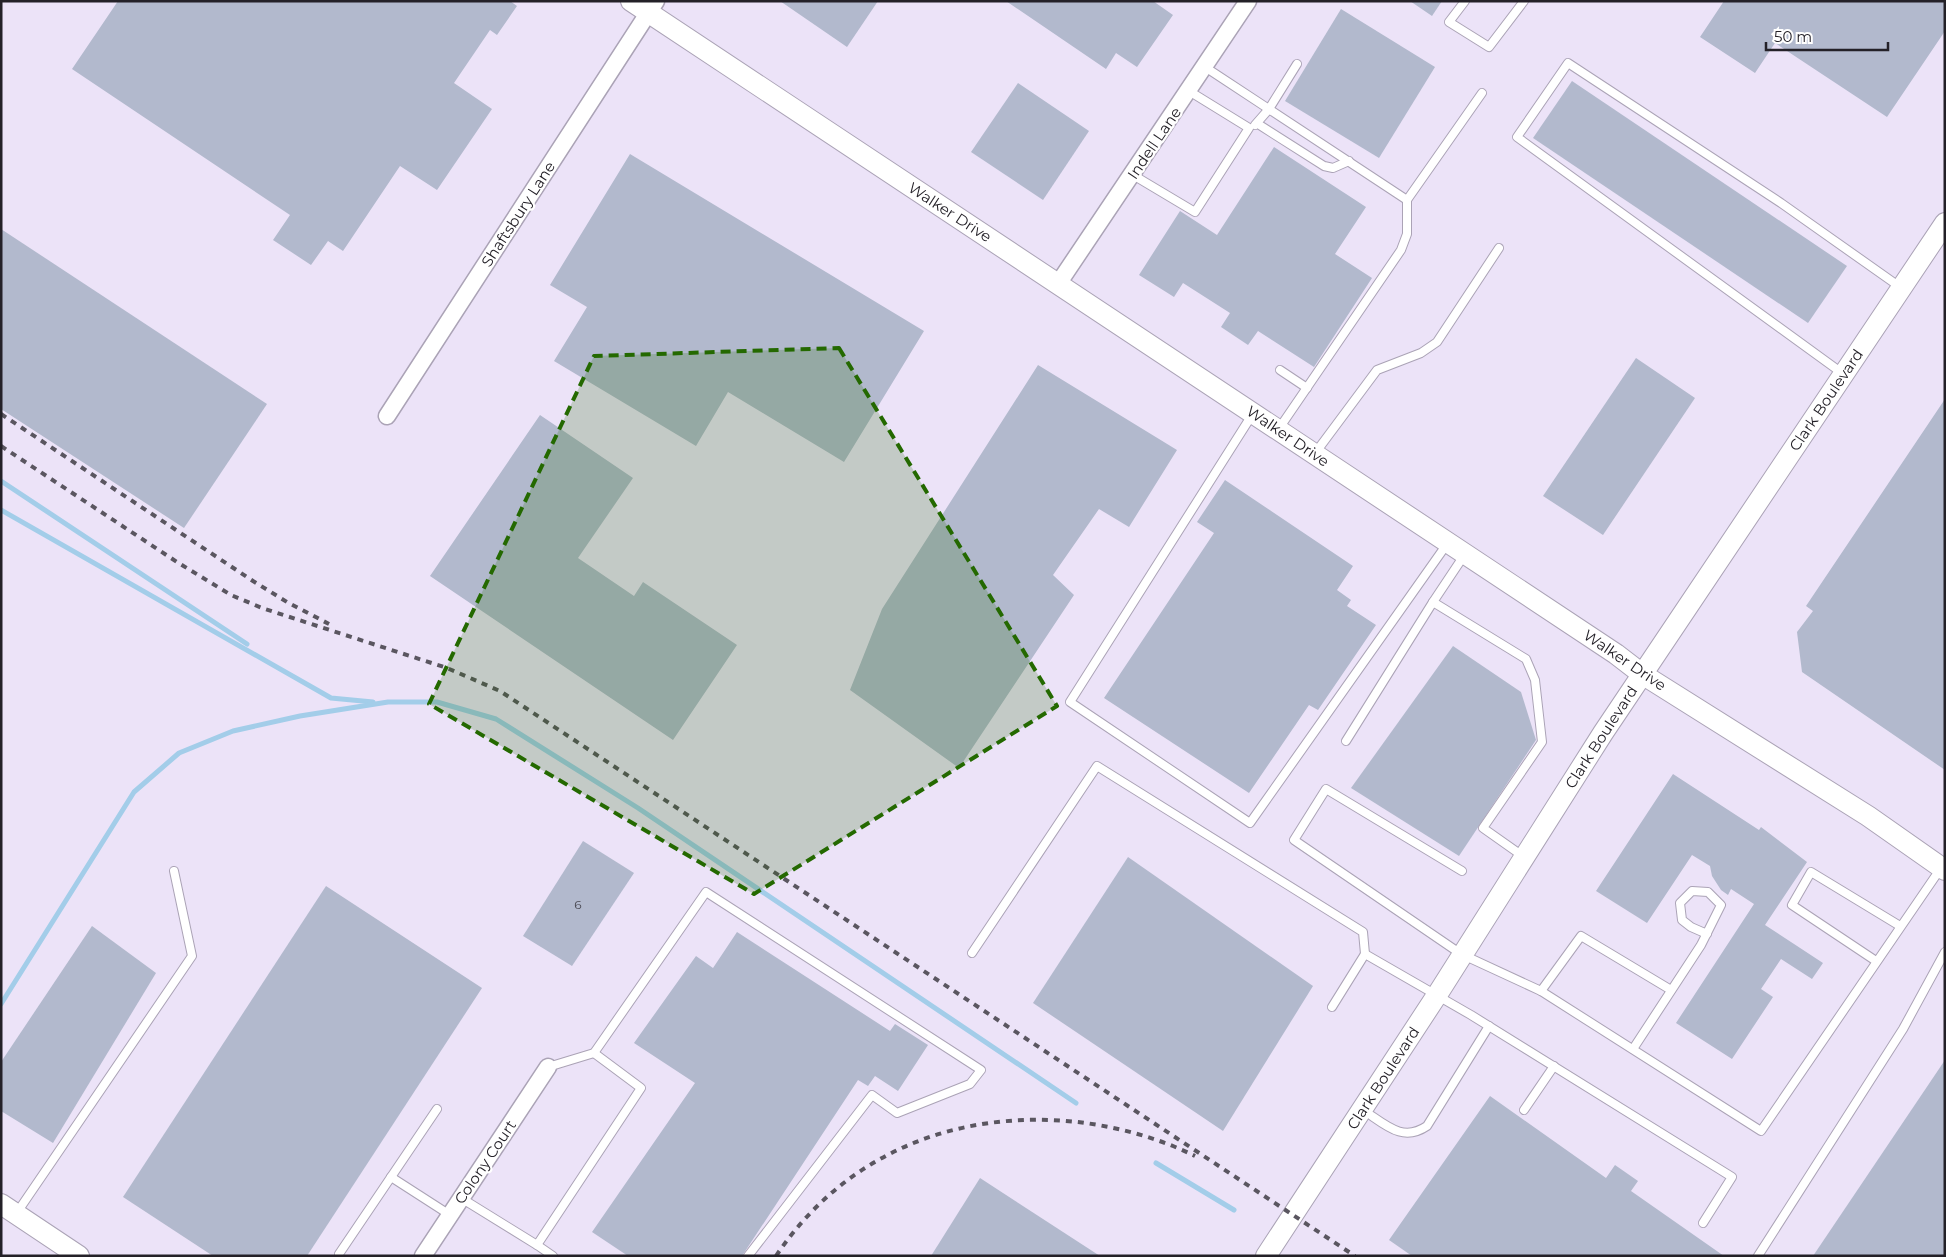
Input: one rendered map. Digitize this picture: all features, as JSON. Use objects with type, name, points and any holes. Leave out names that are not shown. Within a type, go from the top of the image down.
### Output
[{"type":"street","name":"Walker Drive","points":[[631,1],[652,7],[1058,284],[1642,674],[1868,816],[1943,868]]},
{"type":"street","name":"Indell Lane","points":[[1058,284],[1133,175],[1248,1]]},
{"type":"street","name":"Shaftsbury Lane","points":[[387,416],[652,7]]},
{"type":"street","name":"Clark Boulevard","points":[[1266,1256],[1642,674],[1945,223]]},
{"type":"street","name":"Colony Court","points":[[422,1256],[548,1067]]},
{"type":"street","points":[[9,1209],[79,1256]]},
{"type":"lane","points":[[1465,1],[1449,22],[1489,47],[1524,1]]},
{"type":"lane","points":[[1844,374],[1516,137],[1568,62],[1781,203],[1902,288]]},
{"type":"lane","points":[[1133,175],[1195,212],[1249,128],[1258,124],[1297,64]]},
{"type":"lane","points":[[1205,67],[1407,200]]},
{"type":"lane","points":[[1189,91],[1249,128]]},
{"type":"lane","points":[[1278,430],[1401,250],[1407,234],[1407,200],[1482,93]]},
{"type":"lane","points":[[1258,124],[1324,166],[1333,168],[1348,162]]},
{"type":"lane","points":[[1314,454],[1377,370],[1421,353],[1438,342],[1499,248]]},
{"type":"lane","points":[[1280,370],[1307,388]]},
{"type":"lane","points":[[1253,413],[1070,702],[1250,823],[1448,543]]},
{"type":"lane","points":[[1346,741],[1465,554]]},
{"type":"lane","points":[[1433,602],[1526,659],[1535,680],[1542,742],[1483,828],[1524,857]]},
{"type":"lane","points":[[972,953],[1097,766],[1363,932],[1365,954],[1332,1007]]},
{"type":"lane","points":[[1462,871],[1326,789],[1294,840],[1461,954],[1541,991],[1761,1131],[1900,926],[1943,868]]},
{"type":"lane","points":[[9,1209],[192,956],[174,871]]},
{"type":"lane","points":[[1876,961],[1792,905],[1811,872],[1900,926]]},
{"type":"lane","points":[[1633,1050],[1707,934],[1721,906],[1708,892],[1692,891],[1680,903],[1682,920],[1691,927],[1707,934]]},
{"type":"lane","points":[[548,1067],[594,1053],[706,892],[981,1070],[970,1084],[898,1113],[872,1095],[748,1256]]},
{"type":"lane","points":[[1541,991],[1580,936],[1671,990]]},
{"type":"lane","points":[[1758,1256],[1902,1029],[1945,952]]},
{"type":"lane","points":[[1365,954],[1489,1026],[1732,1177],[1702,1223]]},
{"type":"lane","points":[[1362,1109],[1394,1130],[1406,1134],[1417,1133],[1427,1126],[1489,1026]]},
{"type":"lane","points":[[537,1245],[641,1088],[594,1053]]},
{"type":"lane","points":[[1524,1110],[1554,1066]]},
{"type":"lane","points":[[339,1254],[437,1109]]},
{"type":"lane","points":[[391,1177],[450,1215]]},
{"type":"lane","points":[[461,1198],[553,1256]]},
{"type":"highlighted area","points":[[839,348],[1057,706],[754,894],[429,704],[594,356]]},
{"type":"building","points":[[118,1],[510,1],[517,6],[497,35],[490,30],[454,83],[492,109],[437,190],[400,166],[343,251],[328,241],[311,265],[273,240],[290,215],[72,69]]},
{"type":"building","points":[[780,1],[878,1],[847,47]]},
{"type":"building","points":[[1006,1],[1153,1],[1173,15],[1137,67],[1116,53],[1106,69]]},
{"type":"building","points":[[1410,1],[1442,1],[1432,16]]},
{"type":"building","points":[[1724,1],[1945,1],[1945,31],[1887,117],[1775,43],[1755,73],[1700,37]]},
{"type":"building","points":[[1341,9],[1435,67],[1379,158],[1285,101]]},
{"type":"building","points":[[1572,81],[1847,266],[1808,323],[1533,138]]},
{"type":"building","points":[[1018,83],[1089,131],[1043,200],[971,152]]},
{"type":"building","points":[[1274,147],[1366,207],[1335,254],[1372,278],[1314,367],[1258,331],[1248,345],[1221,327],[1230,313],[1183,283],[1174,297],[1139,275],[1180,211],[1217,235]]},
{"type":"building","points":[[630,154],[924,331],[844,462],[728,392],[696,446],[554,361],[587,307],[550,285]]},
{"type":"building","points":[[1,229],[267,404],[184,528],[1,409]]},
{"type":"building","points":[[1636,358],[1695,398],[1603,535],[1543,496]]},
{"type":"building","points":[[1038,365],[1177,450],[1129,527],[1099,509],[1053,575],[1074,595],[959,768],[850,690],[882,609]]},
{"type":"building","points":[[1945,399],[1945,770],[1802,672],[1797,632],[1813,611],[1806,606]]},
{"type":"building","points":[[540,415],[633,478],[578,558],[634,596],[643,582],[737,645],[673,740],[430,576]]},
{"type":"building","points":[[1225,480],[1353,566],[1337,590],[1351,600],[1347,606],[1376,625],[1318,710],[1309,705],[1249,793],[1104,698],[1214,533],[1197,522]]},
{"type":"building","points":[[1453,646],[1521,692],[1536,740],[1459,856],[1351,788]]},
{"type":"building","points":[[1673,774],[1759,830],[1761,827],[1807,862],[1765,925],[1823,963],[1812,979],[1781,959],[1761,989],[1773,997],[1732,1059],[1676,1023],[1754,904],[1731,889],[1728,895],[1721,890],[1712,876],[1710,866],[1692,855],[1647,923],[1596,891]]},
{"type":"building","points":[[583,841],[634,873],[572,966],[523,936]]},
{"type":"building","points":[[1128,857],[1313,986],[1223,1131],[1033,1003]]},
{"type":"building","points":[[326,886],[482,988],[307,1256],[213,1256],[123,1197]]},
{"type":"building","points":[[92,926],[156,973],[53,1143],[1,1111],[1,1062]]},
{"type":"building","points":[[737,932],[890,1031],[895,1024],[928,1045],[898,1091],[875,1076],[868,1086],[858,1080],[742,1256],[628,1256],[592,1232],[695,1083],[634,1043],[696,956],[713,968]]},
{"type":"building","points":[[1945,1060],[1945,1256],[1813,1256]]},
{"type":"building","points":[[1490,1096],[1606,1178],[1615,1165],[1638,1181],[1631,1191],[1724,1256],[1412,1256],[1389,1240]]},
{"type":"building","points":[[980,1178],[1100,1256],[931,1256]]},
{"type":"waterway","points":[[1,481],[247,644]]},
{"type":"waterway","points":[[1,510],[331,698],[373,702]]},
{"type":"waterway","points":[[1,1004],[134,792],[179,753],[233,731],[300,716],[388,702],[437,702],[496,719],[638,808],[1076,1103]]},
{"type":"waterway","points":[[1156,1163],[1234,1210]]},
{"type":"railway","points":[[1,414],[253,581],[287,602],[329,624]]},
{"type":"railway","points":[[1,446],[177,562],[231,595],[262,608],[447,668],[500,691],[1355,1256]]},
{"type":"railway","points":[[776,1256],[804,1220],[835,1190],[870,1165],[908,1146],[947,1132],[989,1123],[1033,1120],[1078,1122],[1138,1134],[1195,1156]]}]
